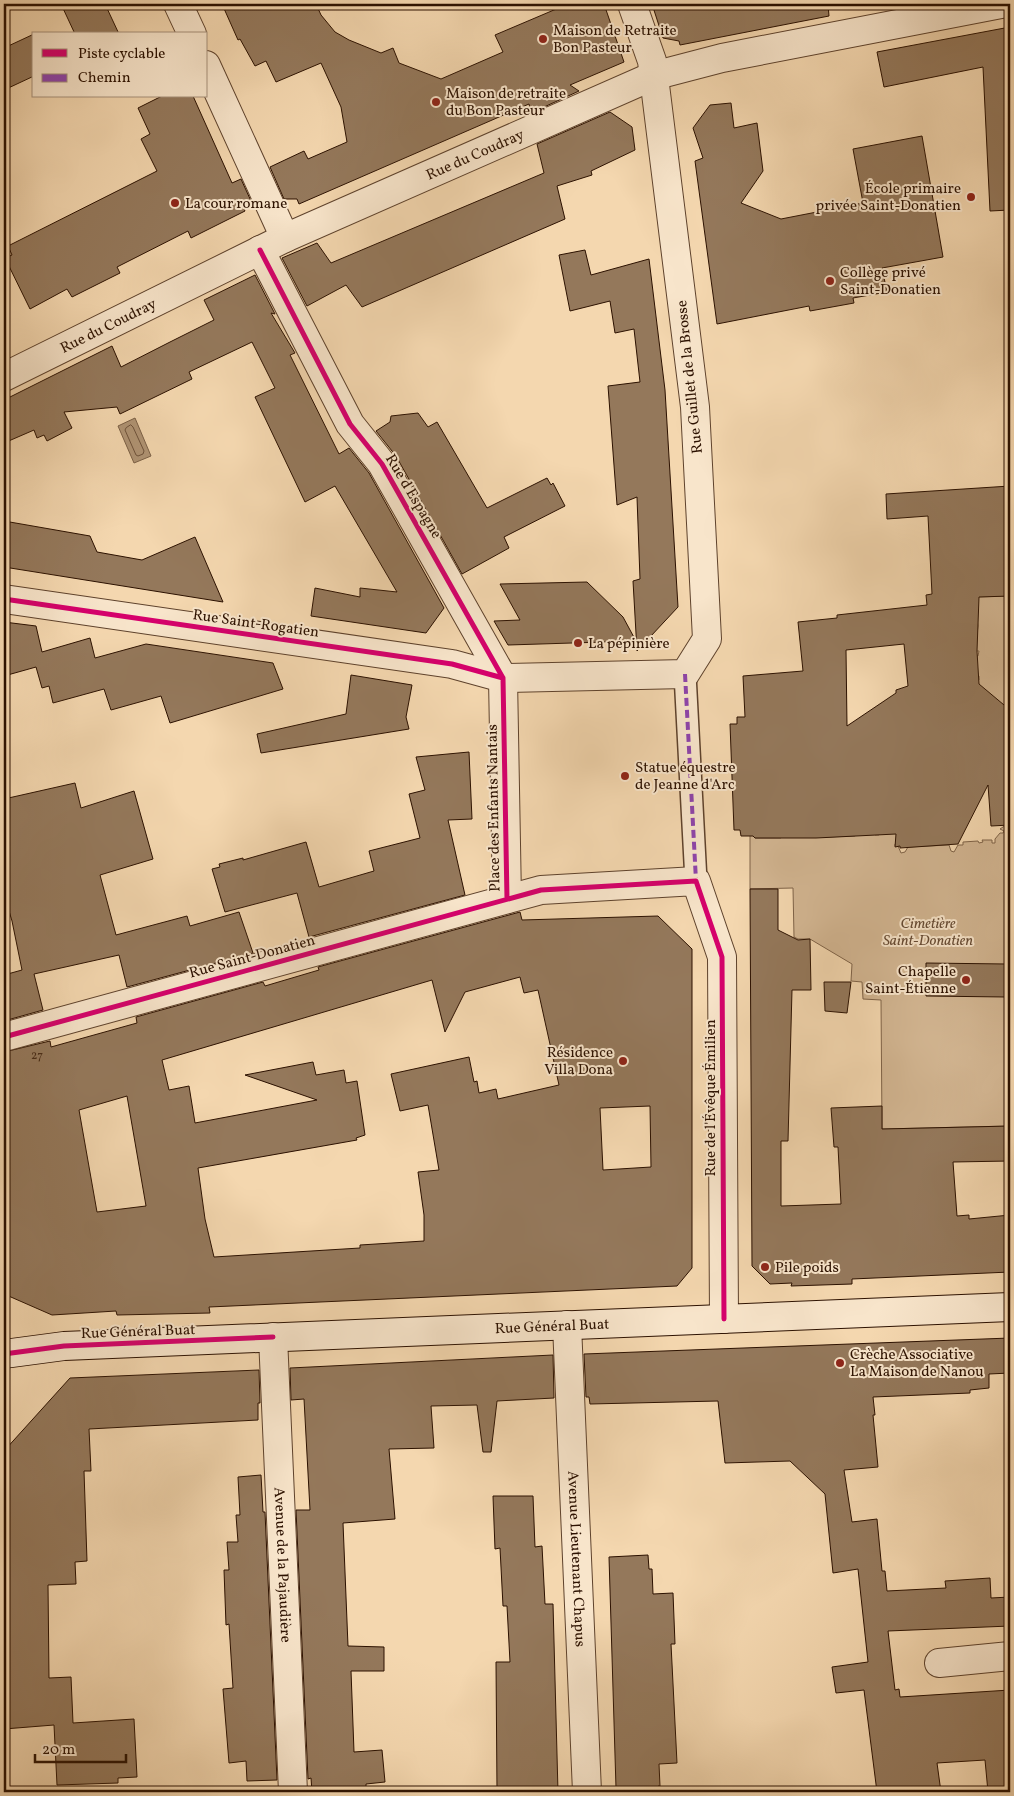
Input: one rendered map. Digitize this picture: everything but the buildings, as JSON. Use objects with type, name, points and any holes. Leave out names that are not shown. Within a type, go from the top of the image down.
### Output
[{"type":"street","points":[[178,4],[191,32]]},
{"type":"street","name":"Rue Guillet de la Brosse","points":[[632,4],[652,61],[695,407],[707,639],[685,674]]},
{"type":"street","name":"Rue du Coudray","points":[[4,377],[285,238],[653,76],[722,58],[1002,4]]},
{"type":"street","points":[[209,72],[285,238]]},
{"type":"street","name":"Rue d'Espagne","points":[[260,250],[350,424],[382,464],[503,678]]},
{"type":"street","name":"Rue Saint-Rogatien","points":[[4,599],[452,664],[503,678]]},
{"type":"street","points":[[503,678],[685,674],[696,881]]},
{"type":"street","name":"Place des Enfants Nantais","points":[[503,678],[507,899],[541,890],[696,881]]},
{"type":"street","name":"Rue de l'Évêque Émilien","points":[[696,881],[722,957],[724,1319]]},
{"type":"street","name":"Rue Saint-Donatien","points":[[4,1037],[507,899]]},
{"type":"street","name":"Rue Général Buat","points":[[4,1354],[64,1346],[1010,1307]]},
{"type":"street","name":"Avenue Lieutenant Chapus","points":[[567,1325],[587,1792]]},
{"type":"street","name":"Avenue de la Pajaudière","points":[[274,1337],[293,1792]]},
{"type":"street","points":[[939,1663],[1010,1656]]},
{"type":"green space","points":[[1010,596],[1010,708],[1001,710],[985,694],[977,681],[979,676],[976,676],[975,656],[978,656],[979,651],[975,651],[978,626],[974,597]]},
{"type":"green space","name":"Cimetière Saint-Donatien","points":[[1010,825],[1010,1126],[882,1129],[881,1000],[863,999],[862,982],[851,981],[852,964],[810,939],[794,937],[793,888],[750,889],[750,833],[755,838],[781,838],[782,834],[827,837],[855,836],[856,832],[874,832],[875,835],[879,835],[880,832],[901,830],[902,839],[895,846],[898,846],[901,853],[905,852],[908,847],[949,845],[951,851],[954,852],[958,845],[963,845],[963,842],[978,841],[979,843],[983,842],[982,840],[992,840],[992,843],[995,843],[995,839],[1004,831],[1000,829]]},
{"type":"water","points":[[135,418],[151,456],[134,463],[118,426]]},
{"type":"marked path","points":[[685,674],[696,881]]},
{"type":"cycle path","points":[[260,250],[350,424],[382,464],[503,678],[507,899]]},
{"type":"cycle path","points":[[4,599],[452,664],[503,678]]},
{"type":"cycle path","points":[[4,1037],[541,890],[696,881],[722,957],[724,1319]]},
{"type":"cycle path","points":[[4,1354],[64,1346],[273,1337]]},
{"type":"place","name":"Maison de Retraite Bon Pasteur","points":[[543,39]]},
{"type":"place","name":"Maison de retraite du Bon Pasteur","points":[[436,102]]},
{"type":"place","name":"École primaire privée Saint-Donatien","points":[[971,197]]},
{"type":"place","name":"La cour romane","points":[[175,203]]},
{"type":"place","name":"Collège privé Saint-Donatien","points":[[830,281]]},
{"type":"place","name":"La pépinière","points":[[578,643]]},
{"type":"place","name":"Statue équestre de Jeanne d'Arc","points":[[625,776]]},
{"type":"place","name":"Chapelle Saint-Étienne","points":[[966,980]]},
{"type":"place","name":"Résidence Villa Dona","points":[[623,1061]]},
{"type":"place","name":"Pile poids","points":[[765,1267]]},
{"type":"place","name":"Crèche Associative La Maison de Nanou","points":[[840,1363]]}]
